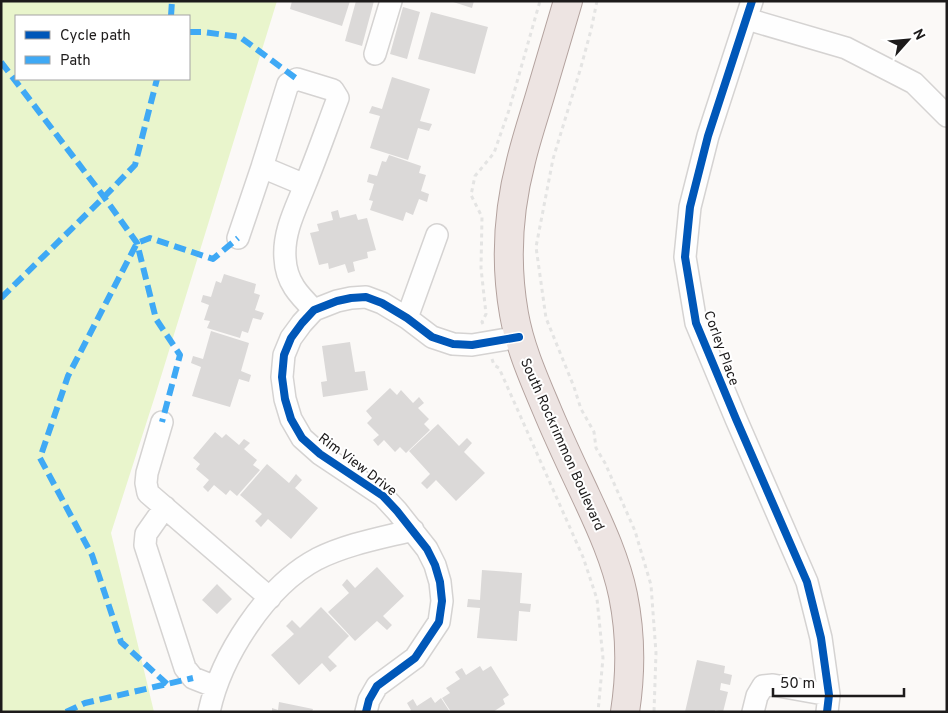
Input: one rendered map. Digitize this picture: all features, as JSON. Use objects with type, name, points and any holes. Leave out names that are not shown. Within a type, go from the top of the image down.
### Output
[{"type":"main road","name":"South Rockrimmon Boulevard","points":[[568,1],[521,161],[512,212],[509,239],[509,268],[514,315],[526,361],[599,525],[614,564],[623,595],[630,662],[625,712]]},
{"type":"street","points":[[376,54],[391,1]]},
{"type":"street","points":[[750,10],[846,48],[914,83],[947,116]]},
{"type":"street","name":"Corley Place","points":[[750,10],[708,136],[690,206],[685,257],[696,323],[807,582],[821,638],[828,704]]},
{"type":"street","points":[[238,238],[288,84],[297,79],[333,90],[338,98],[285,239],[285,260],[289,280],[299,296],[314,310]]},
{"type":"street","points":[[262,167],[305,185]]},
{"type":"street","points":[[407,318],[437,235]]},
{"type":"street","name":"Rim View Drive","points":[[366,712],[369,700],[377,686],[415,658],[440,622],[442,601],[440,582],[435,565],[426,549],[397,510],[383,496],[320,454],[302,438],[291,419],[285,399],[282,377],[284,355],[291,338],[314,310],[351,298],[366,297],[382,303],[407,318],[432,337],[453,344],[472,345],[519,337]]},
{"type":"street","points":[[162,422],[147,473],[148,493],[270,598]]},
{"type":"street","points":[[165,507],[146,534],[145,545],[185,668],[193,678],[216,688]]},
{"type":"street","points":[[209,712],[212,698],[225,664],[247,626],[274,592],[317,559],[346,548],[413,530]]},
{"type":"street","points":[[753,712],[757,696],[763,686],[773,685],[828,704]]},
{"type":"path","points":[[596,1],[591,30],[581,67],[553,159],[536,247],[546,318],[581,409],[594,432],[596,448],[605,463],[635,531],[651,585],[656,653],[654,712]]},
{"type":"green space","points":[[1,1],[277,1],[111,533],[154,712],[1,712]]},
{"type":"building","points":[[292,1],[350,1],[342,26],[290,9]]},
{"type":"building","points":[[356,1],[374,1],[362,46],[345,41]]},
{"type":"building","points":[[450,1],[474,1],[472,8]]},
{"type":"building","points":[[403,7],[420,12],[407,59],[390,54]]},
{"type":"building","points":[[431,12],[488,27],[475,74],[418,59]]},
{"type":"building","points":[[392,77],[430,89],[420,121],[432,124],[429,131],[418,128],[408,160],[370,148],[380,116],[369,113],[372,106],[382,109]]},
{"type":"building","points":[[389,155],[421,166],[419,173],[426,175],[421,191],[429,194],[427,202],[419,199],[413,215],[406,212],[403,221],[370,210],[373,201],[369,200],[374,184],[367,182],[369,174],[377,176],[382,161],[386,162]]},
{"type":"building","points":[[338,210],[340,218],[356,214],[358,220],[367,218],[376,250],[367,252],[368,258],[353,262],[355,271],[348,273],[345,264],[329,269],[328,263],[319,265],[310,233],[319,231],[317,224],[333,220],[331,212]]},
{"type":"building","points":[[224,274],[256,284],[254,293],[260,295],[255,310],[264,313],[261,320],[253,318],[248,333],[242,331],[240,338],[207,328],[210,321],[204,320],[209,305],[201,302],[203,295],[211,297],[216,281],[221,283]]},
{"type":"building","points":[[211,331],[249,343],[241,371],[251,375],[249,382],[239,379],[230,407],[192,396],[201,367],[191,363],[193,356],[203,359]]},
{"type":"building","points":[[350,342],[355,372],[365,371],[368,390],[323,397],[321,382],[327,381],[322,346]]},
{"type":"building","points":[[390,388],[397,395],[401,390],[413,403],[419,397],[424,403],[418,408],[429,419],[424,424],[430,430],[406,453],[400,447],[395,452],[384,440],[378,446],[373,440],[379,435],[367,423],[372,418],[366,411]]},
{"type":"building","points":[[438,424],[459,446],[467,438],[472,443],[464,452],[485,473],[456,501],[436,480],[427,489],[421,483],[430,474],[409,451]]},
{"type":"building","points":[[215,432],[222,438],[226,434],[239,445],[244,439],[250,443],[244,449],[257,460],[253,465],[260,470],[237,496],[230,490],[226,495],[214,485],[208,492],[203,487],[209,480],[196,469],[200,464],[193,458]]},
{"type":"building","points":[[267,464],[289,483],[296,474],[302,480],[295,488],[318,508],[291,539],[268,519],[261,527],[255,521],[262,514],[240,495]]},
{"type":"building","points":[[377,567],[404,596],[383,616],[392,625],[387,630],[377,621],[355,641],[328,612],[349,593],[342,585],[347,579],[355,588]]},
{"type":"building","points":[[482,570],[522,573],[520,603],[531,604],[530,612],[519,611],[517,641],[477,638],[480,608],[467,607],[468,599],[480,600]]},
{"type":"building","points":[[217,584],[232,599],[217,614],[202,600]]},
{"type":"building","points":[[321,607],[349,636],[328,657],[337,666],[330,672],[322,663],[299,685],[271,655],[294,634],[286,626],[292,620],[300,628]]},
{"type":"building","points":[[697,660],[725,666],[724,673],[732,675],[730,685],[721,683],[720,690],[728,692],[723,712],[715,710],[715,712],[685,712]]},
{"type":"building","points":[[480,666],[483,671],[491,666],[509,695],[503,699],[505,704],[493,712],[451,712],[442,698],[450,693],[446,688],[460,679],[455,672],[462,668],[466,675]]},
{"type":"building","points":[[431,697],[435,703],[441,698],[450,712],[409,712],[411,710],[407,703],[413,699],[417,706]]},
{"type":"building","points":[[279,702],[313,709],[312,712],[272,712],[272,708],[278,710]]},
{"type":"marked path","points":[[171,15],[172,1]]},
{"type":"marked path","points":[[190,32],[240,37],[297,79]]},
{"type":"marked path","points":[[1,62],[137,243],[156,319],[180,355],[162,422]]},
{"type":"marked path","points":[[1,298],[135,165],[157,80]]},
{"type":"marked path","points":[[167,684],[121,642],[92,555],[40,458],[68,376],[137,243],[150,238],[213,259],[238,238]]},
{"type":"marked path","points":[[66,712],[85,703],[193,678]]},
{"type":"cycle path","points":[[752,1],[708,136],[690,207],[685,257],[696,323],[807,582],[821,638],[829,695],[827,712]]},
{"type":"cycle path","points":[[366,712],[369,700],[377,686],[415,658],[439,622],[442,601],[440,582],[435,565],[427,549],[383,496],[320,454],[302,438],[291,419],[285,399],[282,377],[284,355],[291,338],[314,310],[351,298],[366,297],[382,303],[407,318],[432,337],[453,344],[472,345],[519,337]]}]
